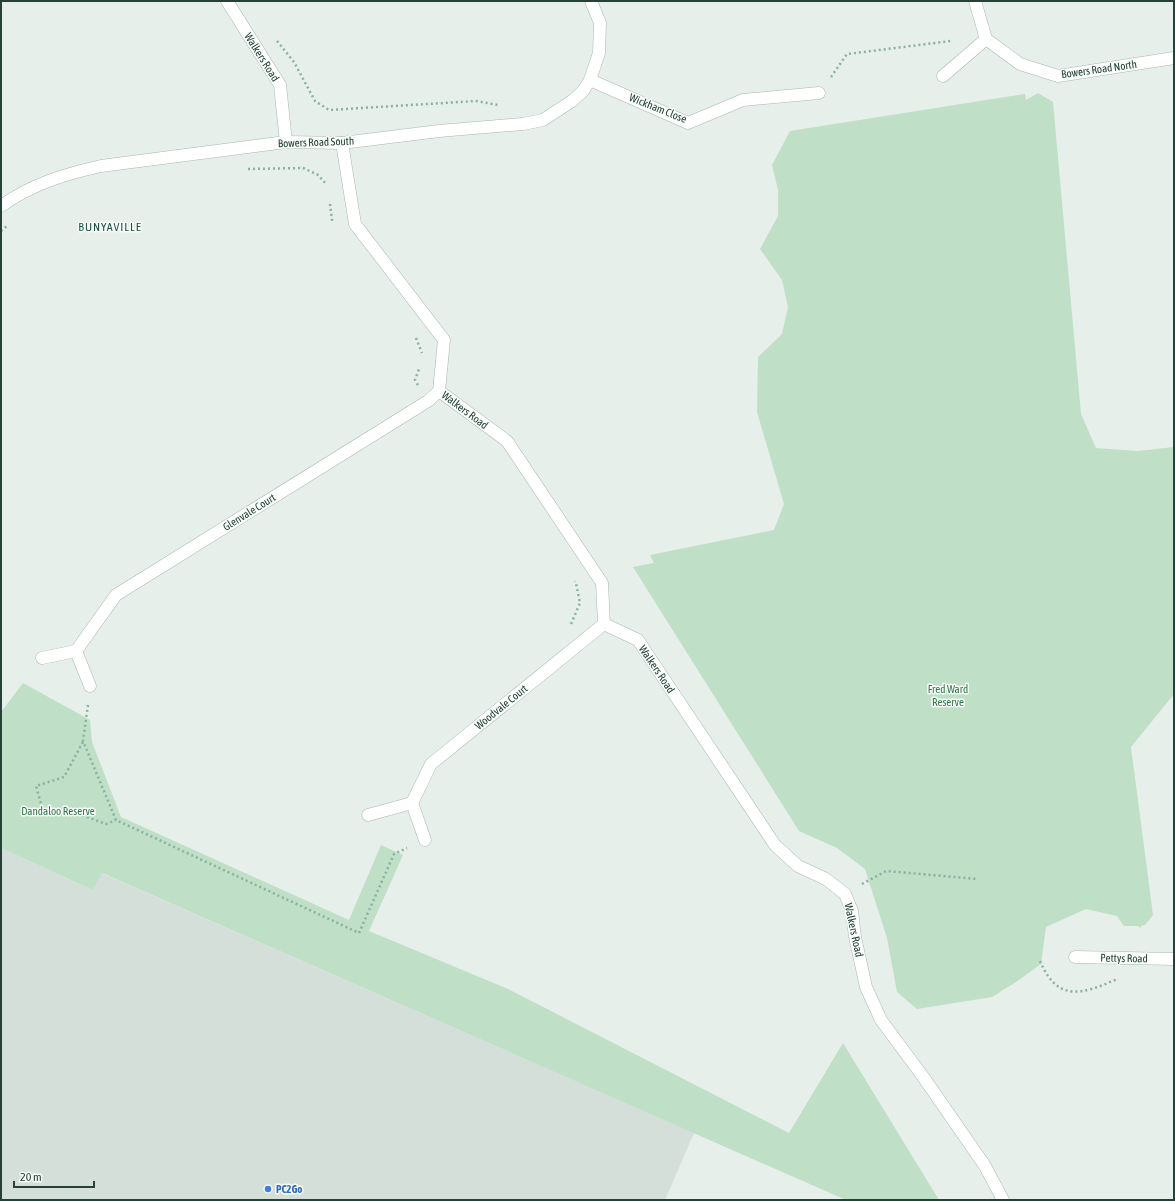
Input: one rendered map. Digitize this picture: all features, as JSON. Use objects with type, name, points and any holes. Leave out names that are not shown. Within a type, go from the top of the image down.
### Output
[{"type":"street","name":"Walkers Road","points":[[227,1],[280,85],[286,142]]},
{"type":"street","name":"Bowers Road South","points":[[1,206],[15,196],[42,182],[101,166],[286,142],[342,143],[438,131],[523,124],[543,120],[572,102],[583,91],[590,80],[599,53],[600,23],[591,1]]},
{"type":"street","points":[[943,76],[986,39],[975,1]]},
{"type":"street","name":"Bowers Road North","points":[[986,39],[1020,64],[1058,76],[1174,58]]},
{"type":"street","name":"Wickham Close","points":[[590,80],[688,123],[743,100],[819,93]]},
{"type":"street","name":"Walkers Road","points":[[342,143],[355,224],[444,340],[439,392],[507,441],[602,583],[604,624],[638,640],[775,845],[798,866],[826,879],[845,894],[852,912],[855,937],[866,987],[881,1020],[924,1078],[985,1166],[1002,1200]]},
{"type":"street","name":"Glenvale Court","points":[[76,651],[116,595],[428,401],[439,392]]},
{"type":"street","name":"Woodvale Court","points":[[412,803],[431,764],[604,624]]},
{"type":"street","points":[[42,658],[76,651],[90,686]]},
{"type":"street","points":[[368,815],[412,803],[425,840]]},
{"type":"street","name":"Pettys Road","points":[[1075,957],[1174,960]]},
{"type":"path","points":[[275,39],[294,62],[315,101],[329,110],[476,101],[502,105]]},
{"type":"path","points":[[819,93],[847,54],[962,40],[972,51]]},
{"type":"path","points":[[245,169],[303,168],[318,175],[327,184],[328,190]]},
{"type":"path","points":[[329,197],[332,220],[336,227]]},
{"type":"path","points":[[1,231],[10,223]]},
{"type":"path","points":[[412,332],[422,353],[421,359]]},
{"type":"path","points":[[420,365],[415,380],[428,401]]},
{"type":"path","points":[[572,577],[576,583],[580,603],[571,624],[583,641]]},
{"type":"path","points":[[90,686],[83,741],[64,777],[36,786],[44,811],[74,812],[106,824],[116,820]]},
{"type":"path","points":[[83,741],[116,820],[359,933],[394,854],[425,840]]},
{"type":"path","points":[[845,894],[886,871],[977,879]]},
{"type":"path","points":[[1040,961],[1044,970],[1051,979],[1063,990],[1077,992],[1092,989],[1118,978]]},
{"type":"shaded area","points":[[1,848],[93,890],[101,873],[694,1133],[665,1200],[1,1200]]},
{"type":"green space","name":"Fred Ward Reserve","points":[[1038,93],[1053,102],[1081,414],[1096,448],[1138,451],[1174,447],[1174,694],[1131,747],[1153,915],[1145,925],[1141,926],[1141,928],[1138,926],[1124,926],[1117,916],[1086,909],[1046,927],[1041,964],[992,997],[917,1009],[897,992],[887,938],[865,869],[837,848],[799,831],[633,567],[654,563],[650,555],[774,530],[784,504],[757,412],[758,357],[782,334],[788,307],[782,280],[760,249],[778,216],[778,190],[772,165],[790,131],[1025,94],[1026,100]]},
{"type":"green space","name":"Dandaloo Reserve","points":[[23,683],[90,720],[92,742],[121,817],[349,920],[381,845],[403,855],[369,931],[508,989],[789,1133],[843,1043],[939,1200],[846,1200],[102,873],[93,890],[1,848],[1,712]]},
{"type":"place","name":"PC2Go","points":[[268,1189]]},
{"type":"district","name":"BUNYAVILLE","points":[[110,227]]}]
